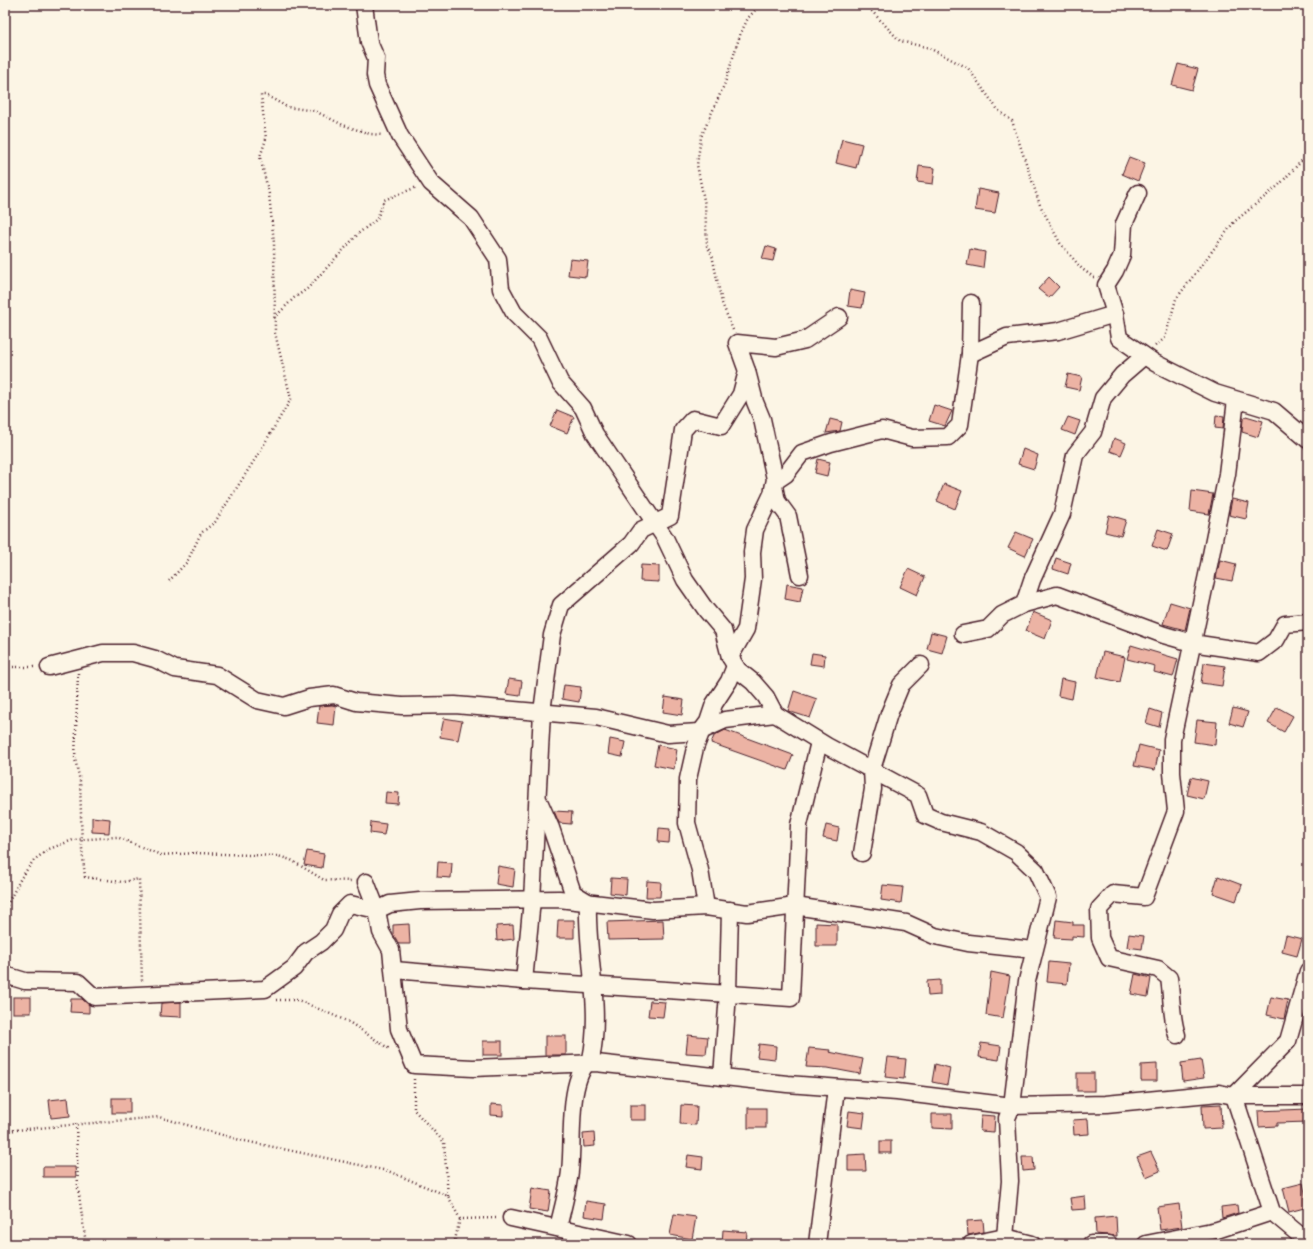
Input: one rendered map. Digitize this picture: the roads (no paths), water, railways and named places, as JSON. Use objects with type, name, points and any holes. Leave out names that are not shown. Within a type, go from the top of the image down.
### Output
[{"type":"street","points":[[364,5],[369,42],[376,58],[375,75],[377,85],[400,136],[431,183],[471,218],[498,259],[501,289],[514,313],[539,338],[560,382],[583,408],[595,434],[666,538],[685,580],[706,610],[723,630],[732,662],[766,697],[776,714],[819,742],[918,794],[925,815],[941,822],[981,832],[1016,852],[1036,871],[1048,897],[1027,980],[1012,1106],[1007,1118],[1010,1181],[1005,1237]]},
{"type":"street","points":[[1138,193],[1124,224],[1122,255],[1115,272],[1106,285],[1115,314],[1119,338],[1155,364],[1215,393],[1274,411],[1308,440]]},
{"type":"street","points":[[800,575],[788,516],[777,501],[774,486],[777,480],[786,474],[802,453],[858,435],[882,430],[912,438],[948,437],[960,425],[970,354],[971,303]]},
{"type":"street","points":[[970,354],[1007,337],[1058,331],[1115,314]]},
{"type":"street","points":[[706,907],[700,870],[687,823],[688,779],[695,748],[702,730],[708,722],[714,704],[729,681],[732,662],[746,629],[753,579],[752,552],[755,530],[772,494],[775,479],[774,466],[762,419],[755,402],[747,371],[737,343],[776,347],[805,340],[839,317]]},
{"type":"street","points":[[1122,375],[1129,345]]},
{"type":"street","points":[[1024,604],[1032,580],[1062,514],[1075,455],[1093,432],[1103,398],[1122,375],[1144,356]]},
{"type":"street","points":[[524,981],[532,900],[542,712],[552,635],[561,606],[631,544],[641,530],[670,516],[684,430],[693,419],[721,426],[741,394],[747,371]]},
{"type":"street","points":[[1177,1035],[1173,1023],[1173,1007],[1169,978],[1158,969],[1109,958],[1100,938],[1099,909],[1113,894],[1144,897],[1176,811],[1172,773],[1172,739],[1227,474],[1236,400]]},
{"type":"street","points":[[963,634],[988,629],[1002,615],[1024,604],[1057,595],[1156,632],[1192,643],[1259,653],[1276,640],[1285,624],[1308,622]]},
{"type":"street","points":[[49,667],[103,653],[133,653],[155,659],[175,669],[218,675],[257,700],[284,706],[309,698],[334,695],[356,702],[387,705],[455,705],[596,717],[668,734],[702,730],[725,720],[776,714]]},
{"type":"street","points":[[862,853],[873,789],[872,769],[889,714],[901,685],[921,665]]},
{"type":"street","points":[[394,970],[524,981],[791,998],[799,824],[819,742]]},
{"type":"street","points":[[538,799],[551,828],[573,893],[588,902]]},
{"type":"street","points":[[366,882],[377,910],[381,932],[391,950],[399,1029],[414,1065],[473,1068],[586,1063],[836,1088],[898,1092],[1012,1106],[1106,1104],[1219,1093],[1234,1096],[1308,1096]]},
{"type":"street","points":[[5,975],[25,981],[78,982],[94,997],[265,989],[294,968],[306,952],[321,942],[333,930],[340,914],[350,904],[377,910],[390,904],[455,899],[559,899],[653,910],[706,907],[747,913],[795,906],[906,923],[935,936],[968,943],[1034,950]]},
{"type":"street","points":[[558,1228],[570,1172],[575,1092],[579,1076],[586,1063],[591,1059],[595,1038],[593,985],[587,927],[588,902]]},
{"type":"street","points":[[722,1077],[728,993],[730,910]]},
{"type":"street","points":[[1234,1096],[1288,1041],[1308,971]]},
{"type":"street","points":[[817,1244],[836,1088]]},
{"type":"street","points":[[1234,1096],[1272,1212],[1308,1242]]},
{"type":"street","points":[[1146,1244],[1217,1230],[1272,1212]]},
{"type":"street","points":[[511,1218],[629,1244]]},
{"type":"street","points":[[971,1244],[1005,1237],[1032,1244]]},
{"type":"street","points":[[1091,1244],[1109,1244]]}]
